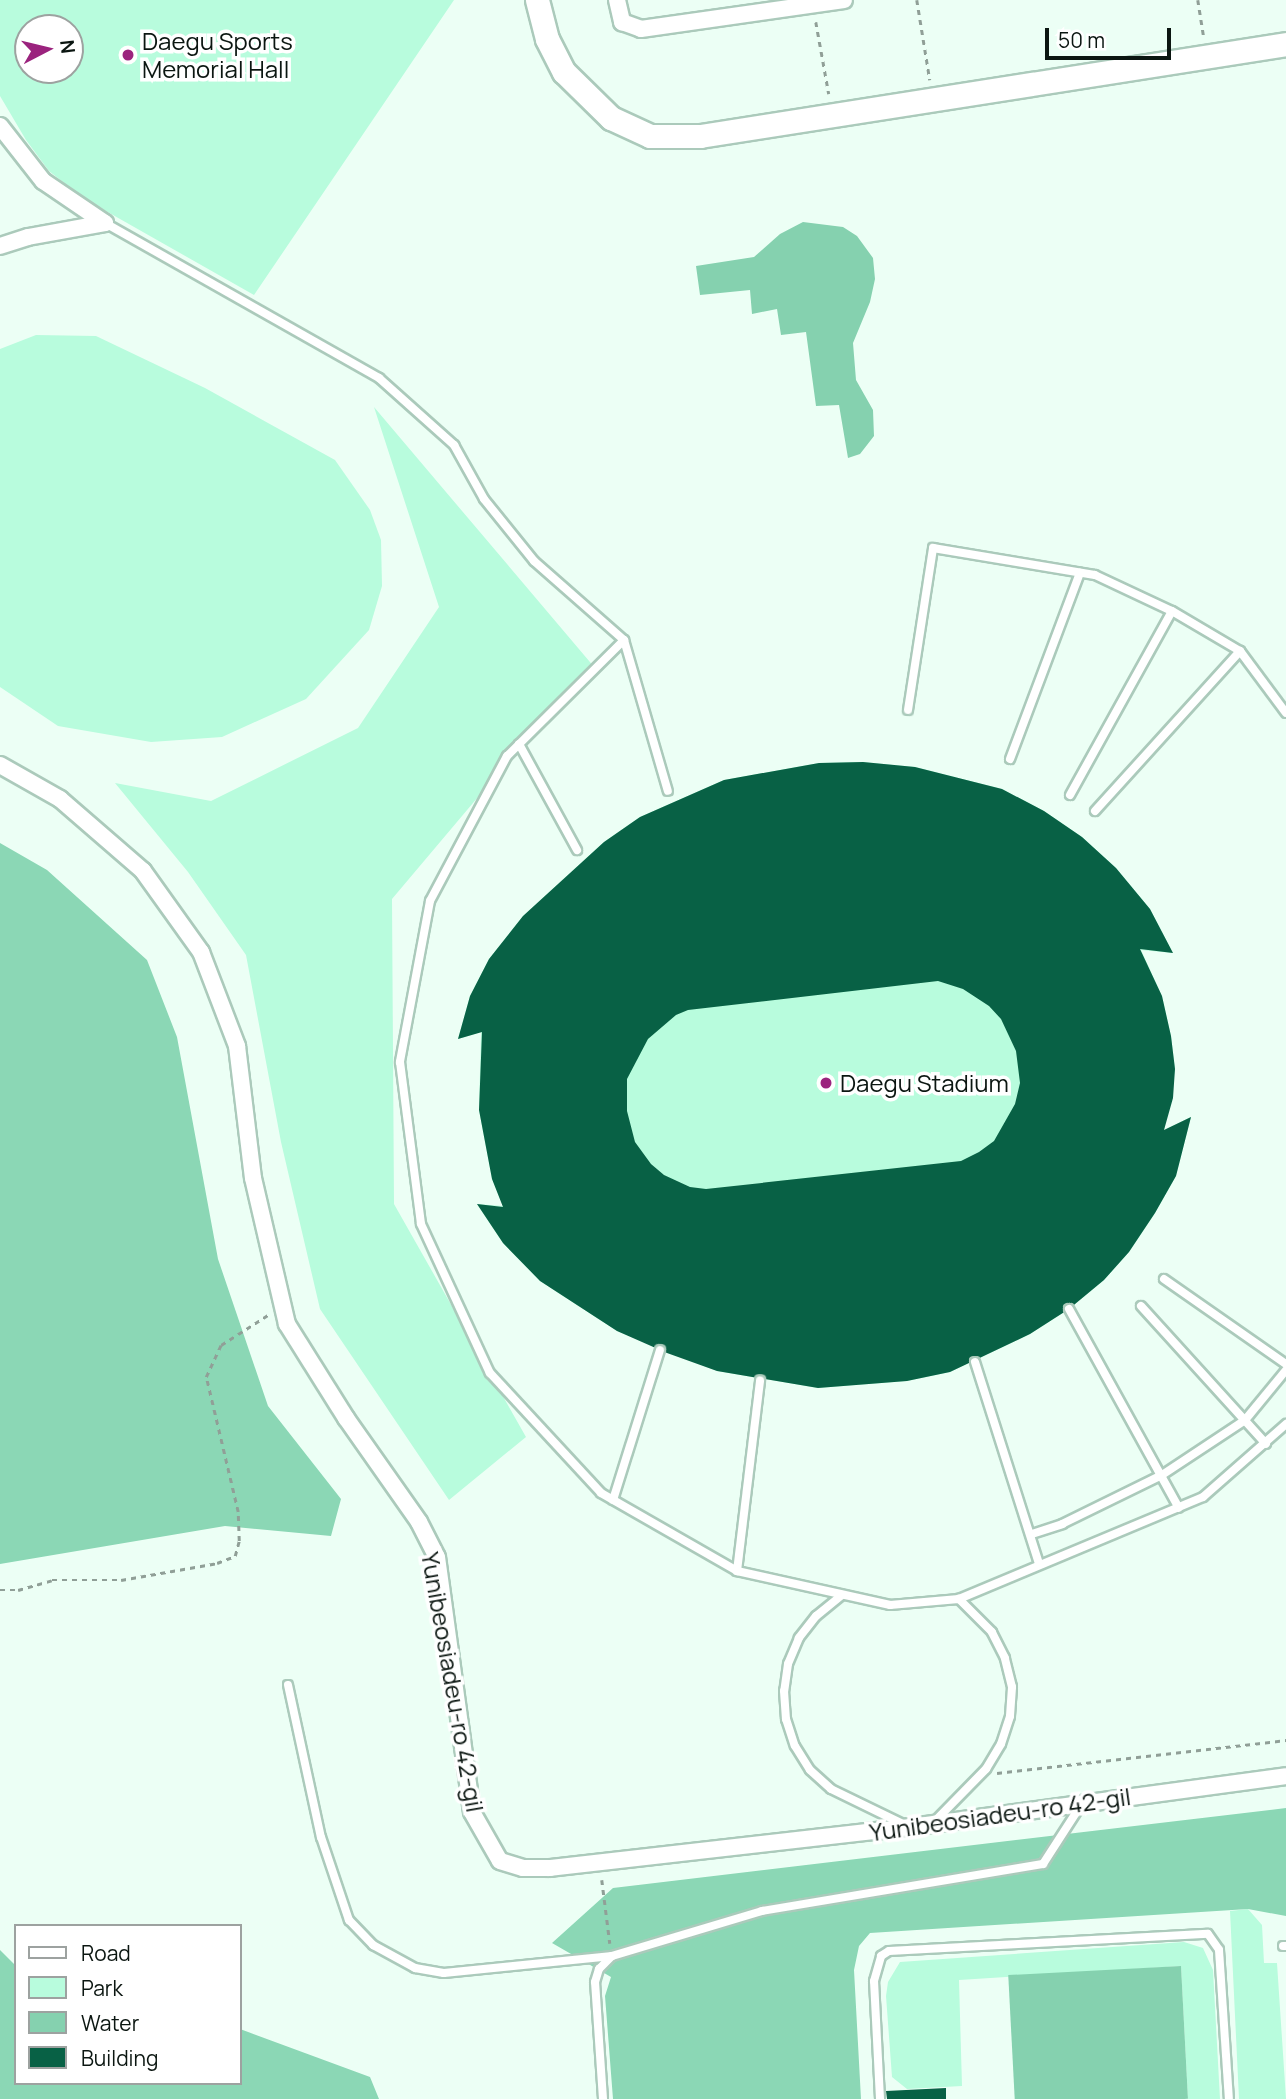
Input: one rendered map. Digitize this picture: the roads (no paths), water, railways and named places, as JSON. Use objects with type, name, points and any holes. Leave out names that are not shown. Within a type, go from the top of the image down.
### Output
[{"type":"main road","points":[[537,0],[547,40],[564,72],[611,118],[650,136],[700,136],[1286,44]]},
{"type":"street","points":[[617,0],[622,22],[641,29],[844,0]]},
{"type":"street","points":[[0,126],[43,181],[105,223]]},
{"type":"street","points":[[0,246],[29,237],[105,223]]},
{"type":"street","name":"Yunibeosiadeu-ro 42-gil","points":[[0,765],[60,799],[143,871],[201,952],[237,1046],[253,1178],[288,1324],[346,1418],[419,1522],[436,1557],[472,1812],[500,1861],[523,1868],[600,1863],[910,1827],[1286,1776]]},
{"type":"lane","points":[[105,223],[379,378],[454,445],[484,499],[534,561],[624,640],[668,791]]},
{"type":"lane","points":[[908,710],[933,548],[1095,575],[1172,611],[1240,651],[1286,713]]},
{"type":"lane","points":[[1010,759],[1080,573]]},
{"type":"lane","points":[[1070,795],[1172,611]]},
{"type":"lane","points":[[624,640],[507,757],[429,901],[400,1062],[421,1224],[490,1373],[601,1493],[612,1500],[737,1571],[890,1605],[960,1599],[1179,1508],[1203,1497],[1286,1424]]},
{"type":"lane","points":[[1095,811],[1240,651]]},
{"type":"lane","points":[[519,744],[577,850]]},
{"type":"lane","points":[[1164,1279],[1286,1364]]},
{"type":"lane","points":[[1141,1306],[1266,1444]]},
{"type":"lane","points":[[1069,1309],[1179,1508]]},
{"type":"lane","points":[[612,1500],[660,1350]]},
{"type":"lane","points":[[975,1362],[1032,1534],[1039,1564]]},
{"type":"lane","points":[[1032,1534],[1062,1524],[1162,1475],[1245,1420],[1286,1370]]},
{"type":"lane","points":[[737,1571],[760,1380]]},
{"type":"lane","points":[[842,1595],[816,1616],[799,1638],[788,1664],[783,1691],[786,1720],[795,1746],[810,1770],[831,1789],[910,1827]]},
{"type":"lane","points":[[933,1823],[979,1775],[1001,1744],[1010,1716],[1012,1686],[1005,1658],[992,1632],[960,1599]]},
{"type":"lane","points":[[288,1685],[321,1837],[349,1920],[373,1945],[415,1968],[444,1973],[612,1956],[762,1910],[1043,1864],[1083,1803]]},
{"type":"lane","points":[[880,2099],[874,1981],[881,1956],[889,1951],[1208,1934],[1219,1950],[1229,2099]]},
{"type":"lane","points":[[603,2099],[595,1982],[599,1969],[612,1956]]},
{"type":"water","points":[[803,222],[843,227],[857,236],[873,258],[875,279],[870,302],[853,343],[856,380],[873,410],[874,436],[860,454],[848,458],[839,405],[816,406],[806,332],[781,335],[777,309],[752,314],[750,290],[700,295],[696,266],[754,257],[780,234]]},
{"type":"water","points":[[1181,1966],[1188,2099],[1015,2099],[1008,1975]]},
{"type":"place","name":"Daegu Sports Memorial Hall","points":[[128,55]]},
{"type":"place","name":"Daegu Stadium","points":[[826,1083]]}]
